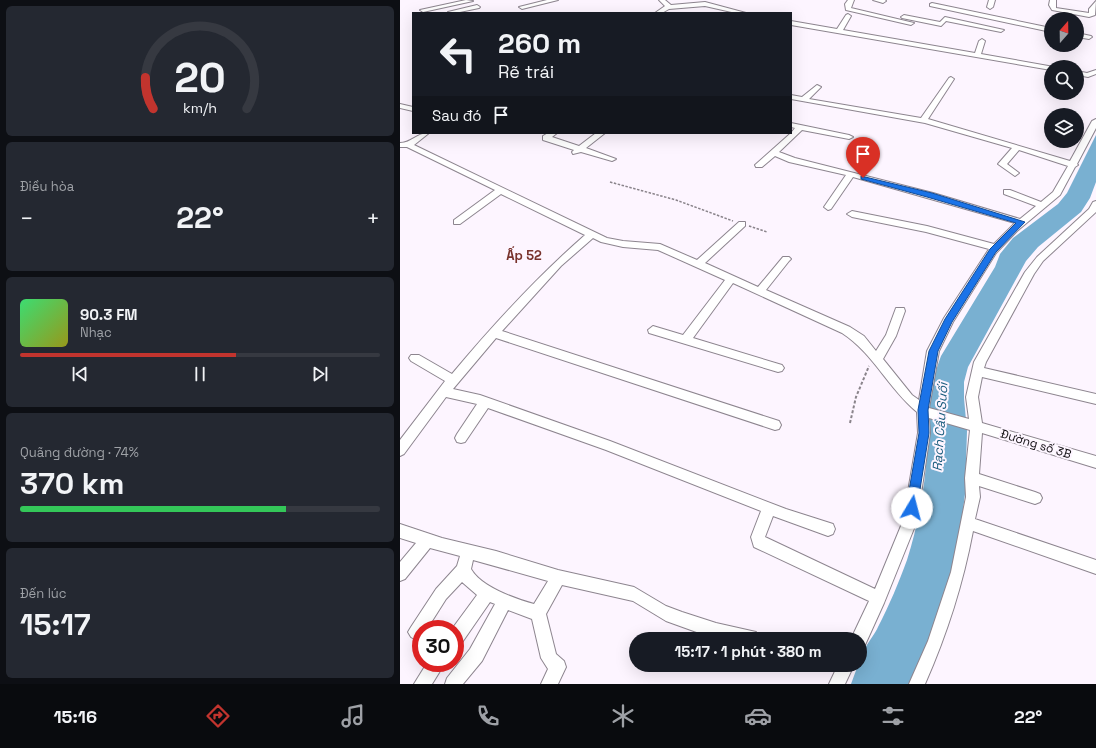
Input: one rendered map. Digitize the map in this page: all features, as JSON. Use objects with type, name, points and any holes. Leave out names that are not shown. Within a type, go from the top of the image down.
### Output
[{"type":"street","points":[[423,10],[470,0],[482,12]]},
{"type":"street","points":[[522,7],[555,0]]},
{"type":"street","points":[[662,0],[668,5],[668,7]]},
{"type":"street","points":[[851,0],[848,4],[848,9],[933,28]]},
{"type":"street","points":[[876,0],[883,1]]},
{"type":"street","points":[[990,7],[992,0]]},
{"type":"street","points":[[1053,0],[1052,5],[1054,9],[1089,15],[1092,15],[1092,9],[1096,3]]},
{"type":"street","points":[[660,12],[668,7],[682,7],[694,4],[705,4],[739,12]]},
{"type":"street","points":[[932,5],[956,8],[1044,28]]},
{"type":"street","points":[[451,12],[477,7]]},
{"type":"street","points":[[904,17],[940,24],[956,8]]},
{"type":"street","points":[[914,12],[1001,30]]},
{"type":"street","points":[[839,31],[848,16]]},
{"type":"street","points":[[792,23],[1044,67]]},
{"type":"street","points":[[1084,36],[1089,37]]},
{"type":"street","points":[[977,55],[982,40]]},
{"type":"street","points":[[1084,74],[1088,75],[1096,72]]},
{"type":"street","points":[[923,121],[951,79]]},
{"type":"street","points":[[803,100],[817,87]]},
{"type":"street","points":[[792,97],[815,104],[923,121],[989,138],[1074,165]]},
{"type":"street","points":[[859,110],[868,101]]},
{"type":"street","points":[[400,106],[412,109]]},
{"type":"street","points":[[862,632],[879,598],[910,521],[924,433],[924,410],[933,351],[960,302],[996,248],[1021,222],[1057,192],[1063,180],[1074,165],[1096,121]]},
{"type":"street","points":[[792,125],[849,136]]},
{"type":"street","points":[[759,165],[774,153],[800,127]]},
{"type":"street","points":[[404,145],[424,134]]},
{"type":"street","points":[[552,134],[546,138],[612,159]]},
{"type":"street","points":[[573,154],[600,134]]},
{"type":"street","points":[[404,145],[502,189],[592,234],[612,242],[660,247],[730,280],[846,330],[860,339],[908,398],[924,410]]},
{"type":"street","points":[[1015,173],[1002,164],[1017,148]]},
{"type":"street","points":[[774,153],[792,160],[930,195],[1021,222]]},
{"type":"street","points":[[828,207],[851,174]]},
{"type":"street","points":[[457,222],[502,189]]},
{"type":"street","points":[[1007,192],[1042,205]]},
{"type":"street","points":[[917,684],[935,644],[958,572],[968,523],[973,497],[972,478],[975,426],[972,397],[980,362],[1030,272],[1040,259],[1093,210],[1096,204]]},
{"type":"street","points":[[852,214],[933,230],[996,248]]},
{"type":"street","points":[[698,264],[742,224]]},
{"type":"street","points":[[400,450],[453,380],[494,333],[558,264],[592,234]]},
{"type":"street","points":[[759,292],[786,259]]},
{"type":"street","points":[[686,340],[712,302],[730,280]]},
{"type":"street","points":[[878,361],[891,336],[900,311]]},
{"type":"street","points":[[653,330],[778,368]]},
{"type":"street","points":[[494,333],[775,425]]},
{"type":"street","points":[[414,358],[453,380]]},
{"type":"street","points":[[978,371],[1096,399]]},
{"type":"street","points":[[444,392],[485,402],[610,446],[769,508],[828,528]]},
{"type":"street","points":[[461,438],[485,402]]},
{"type":"street","name":"Đường số 3B","points":[[924,410],[1096,462]]},
{"type":"street","points":[[972,478],[1035,498]]},
{"type":"street","points":[[769,508],[758,537],[759,542],[879,598]]},
{"type":"street","points":[[968,523],[1096,567]]},
{"type":"street","points":[[400,531],[558,577],[634,594],[644,598],[660,610],[719,632]]},
{"type":"street","points":[[400,574],[427,540]]},
{"type":"street","points":[[424,620],[442,594],[464,569],[468,552]]},
{"type":"street","points":[[464,569],[468,579],[504,602],[538,613]]},
{"type":"street","points":[[550,684],[558,667],[549,658],[538,613],[558,577]]},
{"type":"street","points":[[464,625],[488,592]]},
{"type":"street","points":[[453,684],[476,655],[504,602]]},
{"type":"street","points":[[422,684],[431,672]]},
{"type":"street","points":[[837,684],[843,672]]},
{"type":"path","points":[[610,182],[676,200],[767,232]]},
{"type":"path","points":[[850,423],[853,406],[865,374],[869,366],[878,361]]},
{"type":"water","name":"Rạch Cầu Suối","points":[[1096,135],[1096,182],[1090,198],[1081,212],[1038,247],[1026,261],[968,367],[964,382],[967,431],[965,494],[960,534],[941,612],[912,684],[851,684],[855,672],[867,672],[867,646],[876,632],[894,594],[911,547],[918,520],[925,479],[931,392],[941,356],[995,267],[1000,254],[1013,238],[1058,204],[1067,193]]},
{"type":"district","name":"Ấp 52","points":[[524,255]]},
{"type":"route","points":[[863,178],[900,189],[930,195],[1021,222],[993,250],[979,275],[963,296],[948,321],[933,351],[923,410],[924,433],[912,508]]}]
